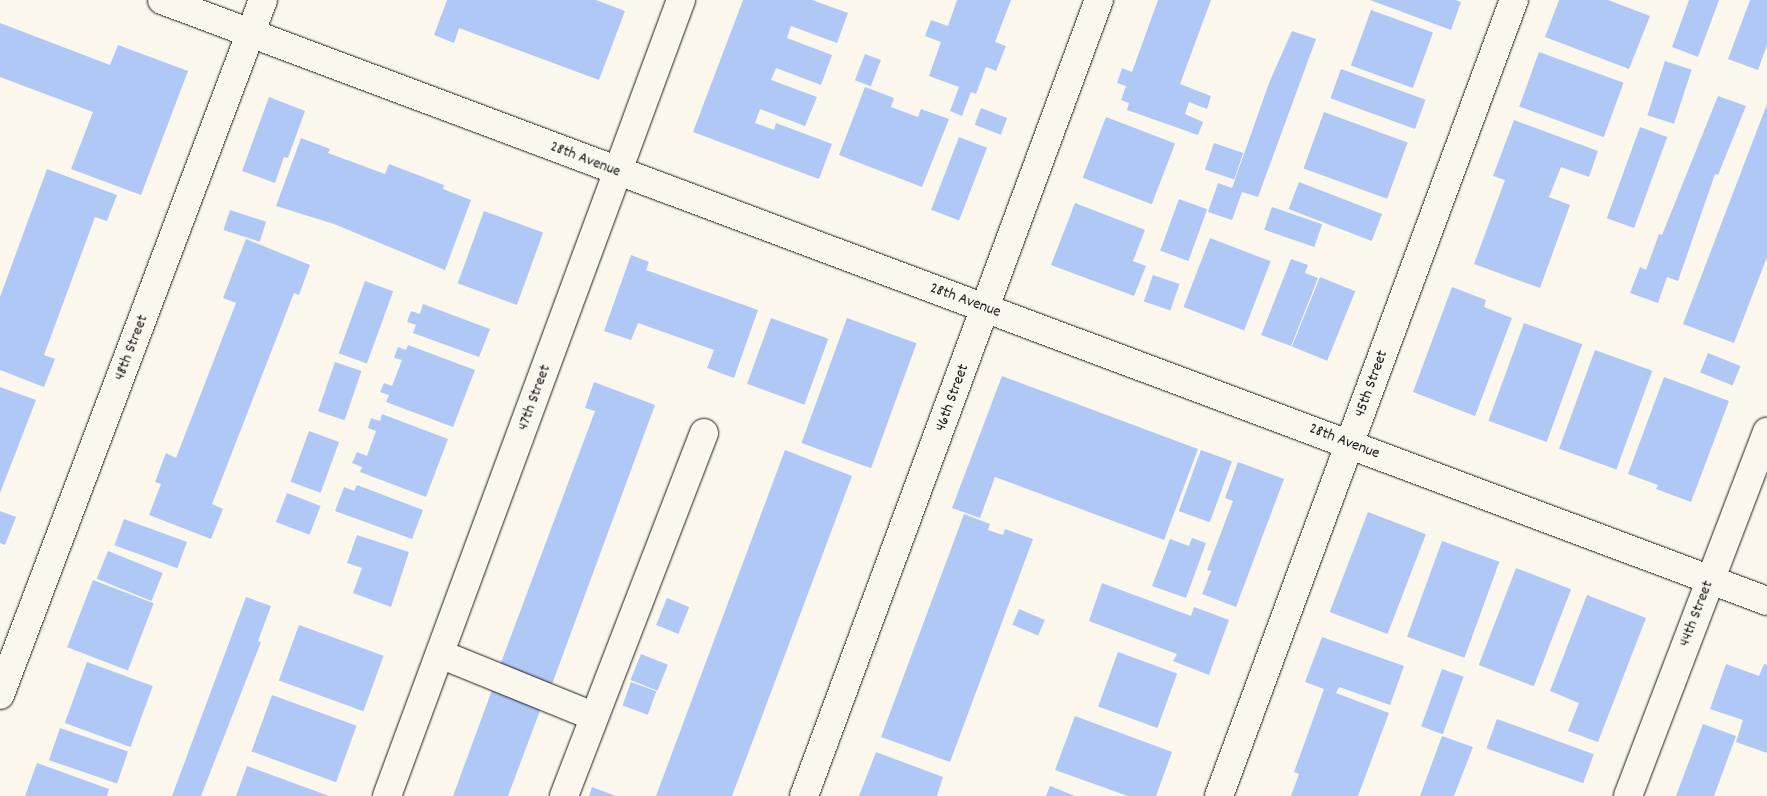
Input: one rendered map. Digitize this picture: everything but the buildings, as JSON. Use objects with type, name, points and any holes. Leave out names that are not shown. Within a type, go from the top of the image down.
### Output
[{"type":"street","name":"28th Avenue","points":[[162,0],[619,173],[1767,601]]},
{"type":"street","name":"48th Street","points":[[0,695],[263,0]]},
{"type":"street","name":"47th Street","points":[[388,796],[682,0]]},
{"type":"street","name":"46th Street","points":[[804,796],[1099,0]]},
{"type":"street","name":"45th Street","points":[[1219,796],[1514,0]]},
{"type":"street","name":"44th Street","points":[[1628,796],[1767,432]]},
{"type":"street","points":[[564,796],[593,716],[704,433]]},
{"type":"street","points":[[440,654],[593,716]]}]
